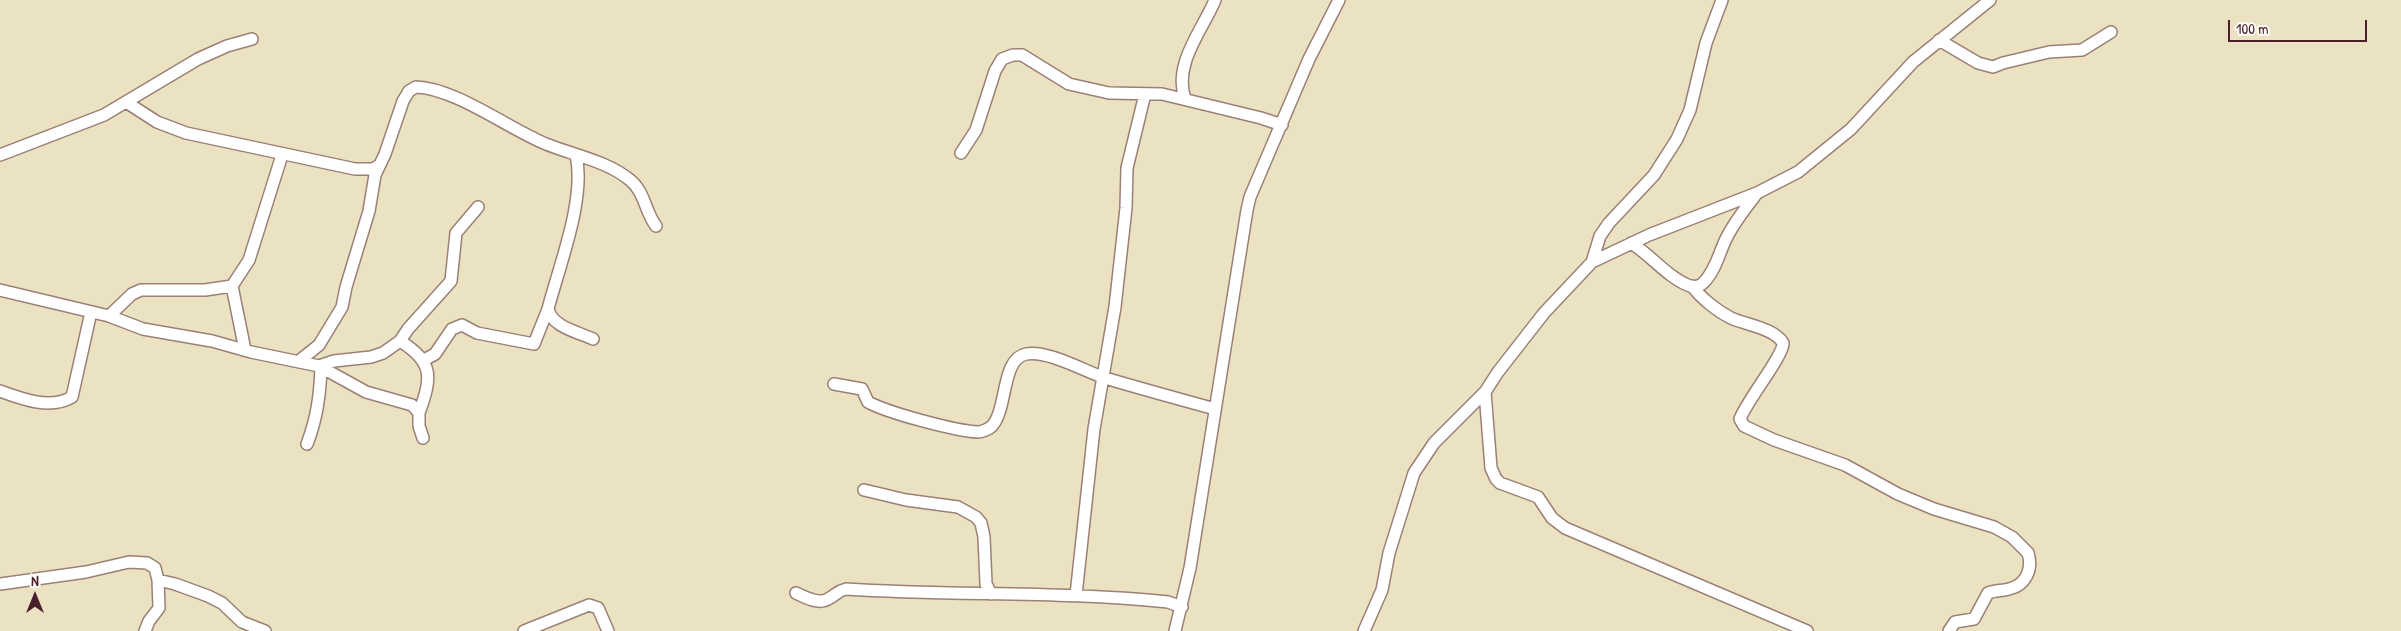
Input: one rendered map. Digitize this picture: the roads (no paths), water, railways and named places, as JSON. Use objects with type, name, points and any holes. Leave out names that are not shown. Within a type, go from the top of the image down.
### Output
[{"type":"street","points":[[1185,99],[1181,84],[1183,70],[1215,0]]},
{"type":"street","points":[[1175,631],[1190,568],[1250,197],[1309,59],[1339,0]]},
{"type":"street","points":[[1592,262],[1600,236],[1608,223],[1654,175],[1677,139],[1690,110],[1706,43],[1722,0]]},
{"type":"street","points":[[1364,631],[1382,590],[1389,553],[1414,473],[1434,443],[1485,392],[1498,372],[1544,313],[1592,262],[1631,244],[1757,193],[1798,172],[1851,129],[1913,62],[1990,0]]},
{"type":"street","points":[[1939,40],[1978,63],[1994,67],[2049,52],[2082,50],[2111,32]]},
{"type":"street","points":[[0,155],[104,115],[198,59],[226,46],[252,39]]},
{"type":"street","points":[[961,153],[976,130],[995,71],[1002,59],[1013,55],[1022,55],[1069,84],[1109,93],[1162,94],[1261,118],[1282,125]]},
{"type":"street","points":[[300,361],[319,345],[342,307],[346,287],[369,211],[378,166],[385,154],[403,101],[409,91],[416,87],[444,94],[545,144],[617,171],[638,188],[649,216],[656,226]]},
{"type":"street","points":[[1076,595],[1087,487],[1115,307],[1124,232],[1128,159],[1145,94]]},
{"type":"street","points":[[126,102],[168,128],[186,133],[249,145],[282,155],[355,169],[373,169],[378,166]]},
{"type":"street","points":[[245,350],[232,286],[249,260],[282,155]]},
{"type":"street","points":[[424,360],[441,348],[452,329],[462,325],[477,333],[534,344],[548,309],[559,273],[577,194],[579,175],[576,155]]},
{"type":"street","points":[[579,175],[598,164]]},
{"type":"street","points":[[1692,286],[1701,285],[1709,276],[1725,240],[1757,193]]},
{"type":"street","points":[[320,367],[334,361],[371,357],[383,353],[400,341],[408,329],[451,281],[456,232],[478,207]]},
{"type":"street","points":[[1631,244],[1645,251],[1667,271],[1692,286],[1702,297],[1730,317],[1780,338],[1783,343],[1783,349],[1743,412],[1740,419],[1744,426],[1774,440],[1845,465],[1916,502],[1994,527],[2012,537],[2028,553],[2029,570],[2025,580],[2015,587],[1988,593],[1974,619],[1955,622],[1949,631]]},
{"type":"street","points":[[109,316],[132,294],[140,290],[205,290],[232,286]]},
{"type":"street","points":[[0,290],[109,316],[143,329],[212,341],[300,361],[320,367],[366,392],[412,405],[419,413]]},
{"type":"street","points":[[548,309],[549,314],[556,322],[593,339]]},
{"type":"street","points":[[0,391],[40,402],[65,401],[72,396],[91,312]]},
{"type":"street","points":[[400,341],[418,353],[424,360],[428,376],[419,413],[419,426],[422,438]]},
{"type":"street","points":[[834,384],[862,389],[868,402],[893,411],[926,421],[981,432],[991,427],[1002,404],[1011,365],[1025,354],[1050,357],[1103,377],[1215,409]]},
{"type":"street","points":[[307,444],[320,400],[320,367]]},
{"type":"street","points":[[1485,392],[1491,468],[1500,483],[1538,497],[1552,518],[1565,528],[1807,631]]},
{"type":"street","points":[[864,490],[906,500],[958,507],[976,517],[981,523],[984,537],[986,584],[991,594]]},
{"type":"street","points":[[0,584],[86,572],[136,561],[147,564],[155,568],[158,580],[159,608],[149,620],[145,631]]},
{"type":"street","points":[[158,580],[208,596],[222,603],[242,622],[265,631]]},
{"type":"street","points":[[796,593],[804,597],[823,601],[828,600],[835,592],[846,589],[947,594],[1076,595],[1168,602],[1182,607]]},
{"type":"street","points":[[524,631],[589,605],[598,608],[608,631]]}]
